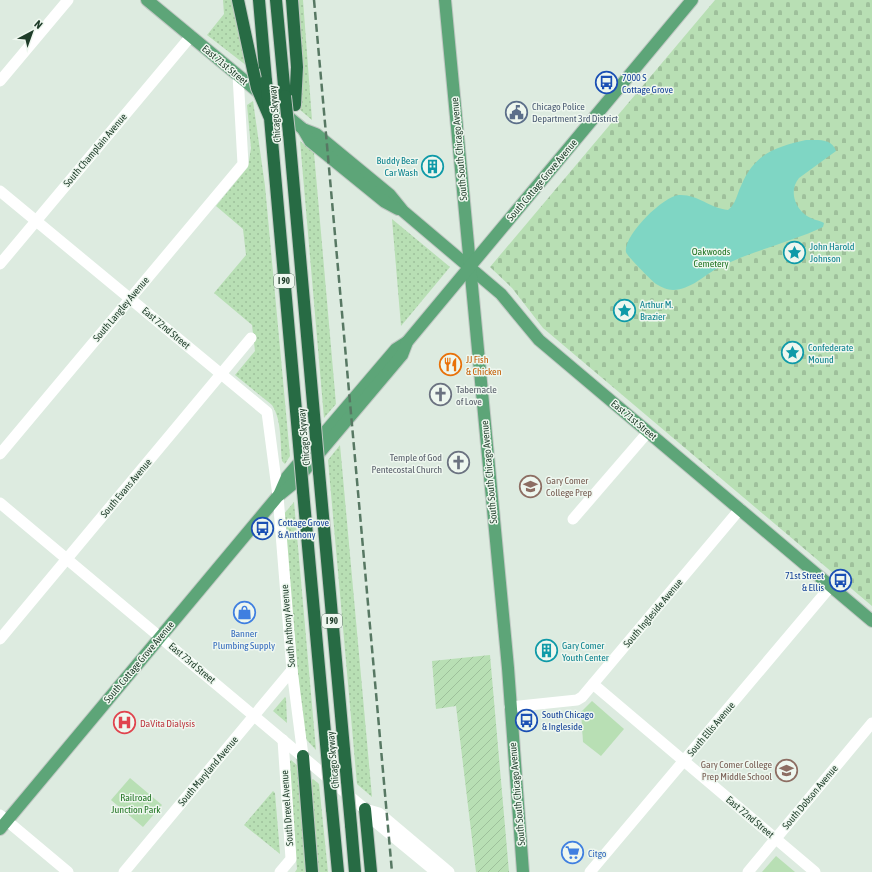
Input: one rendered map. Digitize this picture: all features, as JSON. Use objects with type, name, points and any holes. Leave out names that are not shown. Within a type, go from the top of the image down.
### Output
[{"type":"highway","points":[[238,0],[257,88],[270,118]]},
{"type":"highway","name":"Chicago Skyway","points":[[259,0],[338,872]]},
{"type":"highway","name":"Chicago Skyway","points":[[276,0],[355,872]]},
{"type":"highway","points":[[289,134],[295,105],[297,68],[292,0]]},
{"type":"highway","points":[[303,756],[312,872]]},
{"type":"highway","points":[[365,809],[371,872]]},
{"type":"main road","name":"East 71st Street","points":[[147,0],[303,129],[316,134],[390,195],[403,211],[502,294],[539,340],[872,620]]},
{"type":"main road","name":"South South Chicago Avenue","points":[[445,0],[510,707],[523,872]]},
{"type":"main road","name":"South Cottage Grove Avenue","points":[[2,821],[161,636],[278,496],[287,477],[396,349],[407,342],[691,0]]},
{"type":"street","points":[[0,81],[68,0]]},
{"type":"street","name":"South Champlain Avenue","points":[[0,264],[191,36]]},
{"type":"street","name":"South Langley Avenue","points":[[0,454],[243,164],[238,75]]},
{"type":"street","name":"East 72nd Street","points":[[0,191],[267,412],[278,496]]},
{"type":"street","name":"South Evans Avenue","points":[[0,639],[251,338]]},
{"type":"street","points":[[573,519],[648,432]]},
{"type":"street","name":"South Anthony Avenue","points":[[278,496],[292,670],[303,756]]},
{"type":"street","name":"East 73rd Street","points":[[0,503],[303,756],[365,809],[373,820],[436,872]]},
{"type":"street","name":"South Ingleside Avenue","points":[[510,707],[576,700],[582,697],[740,510]]},
{"type":"street","name":"South Ellis Avenue","points":[[590,872],[831,586]]},
{"type":"street","name":"South Maryland Avenue","points":[[124,872],[292,670]]},
{"type":"street","name":"East 72nd Street","points":[[593,684],[815,872]]},
{"type":"street","name":"South Dobson Avenue","points":[[748,872],[872,722]]},
{"type":"street","name":"South Drexel Avenue","points":[[280,872],[291,859],[283,740]]},
{"type":"street","name":"East 73rd Street","points":[[365,809],[379,813],[449,872]]},
{"type":"street","points":[[2,821],[68,872]]},
{"type":"green space","points":[[223,0],[233,0],[247,66],[207,35],[224,14]]},
{"type":"green space","points":[[297,0],[303,0],[312,120],[299,109],[300,57]]},
{"type":"green space","name":"Oakwoods Cemetery","points":[[715,0],[872,0],[872,606],[543,328],[512,288],[490,267]]},
{"type":"green space","points":[[253,101],[265,186],[290,456],[285,464],[282,461],[278,418],[272,405],[235,375],[255,351],[252,325],[214,293],[246,255],[243,229],[216,206],[248,167],[251,148],[247,105]]},
{"type":"green space","points":[[300,141],[314,153],[336,404],[324,418]]},
{"type":"green space","points":[[392,219],[450,267],[401,326]]},
{"type":"green space","points":[[340,445],[372,797],[357,784],[328,460]]},
{"type":"green space","points":[[294,502],[316,750],[304,737],[283,515]]},
{"type":"green space","points":[[490,655],[509,872],[476,872],[456,706],[436,709],[432,661]]},
{"type":"green space","points":[[285,697],[286,698],[287,723],[273,711]]},
{"type":"green space","points":[[592,701],[624,729],[601,756],[583,742],[581,712]]},
{"type":"green space","points":[[291,760],[299,767],[308,872],[295,872],[297,869],[288,764]]},
{"type":"green space","name":"Railroad Junction Park","points":[[130,778],[162,805],[143,827],[111,800]]},
{"type":"green space","points":[[313,779],[319,784],[328,872],[315,872],[310,781]]},
{"type":"green space","points":[[273,791],[275,793],[280,854],[244,825]]},
{"type":"green space","points":[[776,856],[795,872],[762,872]]},
{"type":"water","points":[[806,140],[820,140],[828,142],[836,151],[799,178],[794,188],[794,198],[799,208],[807,216],[824,223],[823,227],[729,263],[716,269],[691,285],[673,290],[656,284],[627,254],[627,245],[637,227],[654,209],[664,202],[672,197],[686,195],[715,207],[728,210],[735,202],[746,175],[759,159],[775,149]]},
{"type":"railway","points":[[314,0],[392,872]]},
{"type":"place","name":"7000 S Cottage Grove","points":[[606,83]]},
{"type":"place","name":"Chicago Police Department 3rd District","points":[[517,112]]},
{"type":"place","name":"Buddy Bear Car Wash","points":[[433,166]]},
{"type":"place","name":"John Harold Johnson","points":[[794,252]]},
{"type":"place","name":"Arthur M. Brazier","points":[[625,310]]},
{"type":"place","name":"Confederate Mound","points":[[792,353]]},
{"type":"place","name":"JJ Fish & Chicken","points":[[451,365]]},
{"type":"place","name":"Tabernacle of Love","points":[[440,395]]},
{"type":"place","name":"Temple of God Pentecostal Church","points":[[458,463]]},
{"type":"place","name":"Gary Comer College Prep","points":[[530,486]]},
{"type":"place","name":"Cottage Grove & Anthony","points":[[263,528]]},
{"type":"place","name":"71st Street & Ellis","points":[[840,581]]},
{"type":"place","name":"Banner Plumbing Supply","points":[[244,613]]},
{"type":"place","name":"Gary Comer Youth Center","points":[[546,651]]},
{"type":"place","name":"South Chicago & Ingleside","points":[[526,720]]},
{"type":"place","name":"DaVita Dialysis","points":[[125,723]]},
{"type":"place","name":"Gary Comer College Prep Middle School","points":[[787,770]]},
{"type":"place","name":"Citgo","points":[[572,853]]}]
